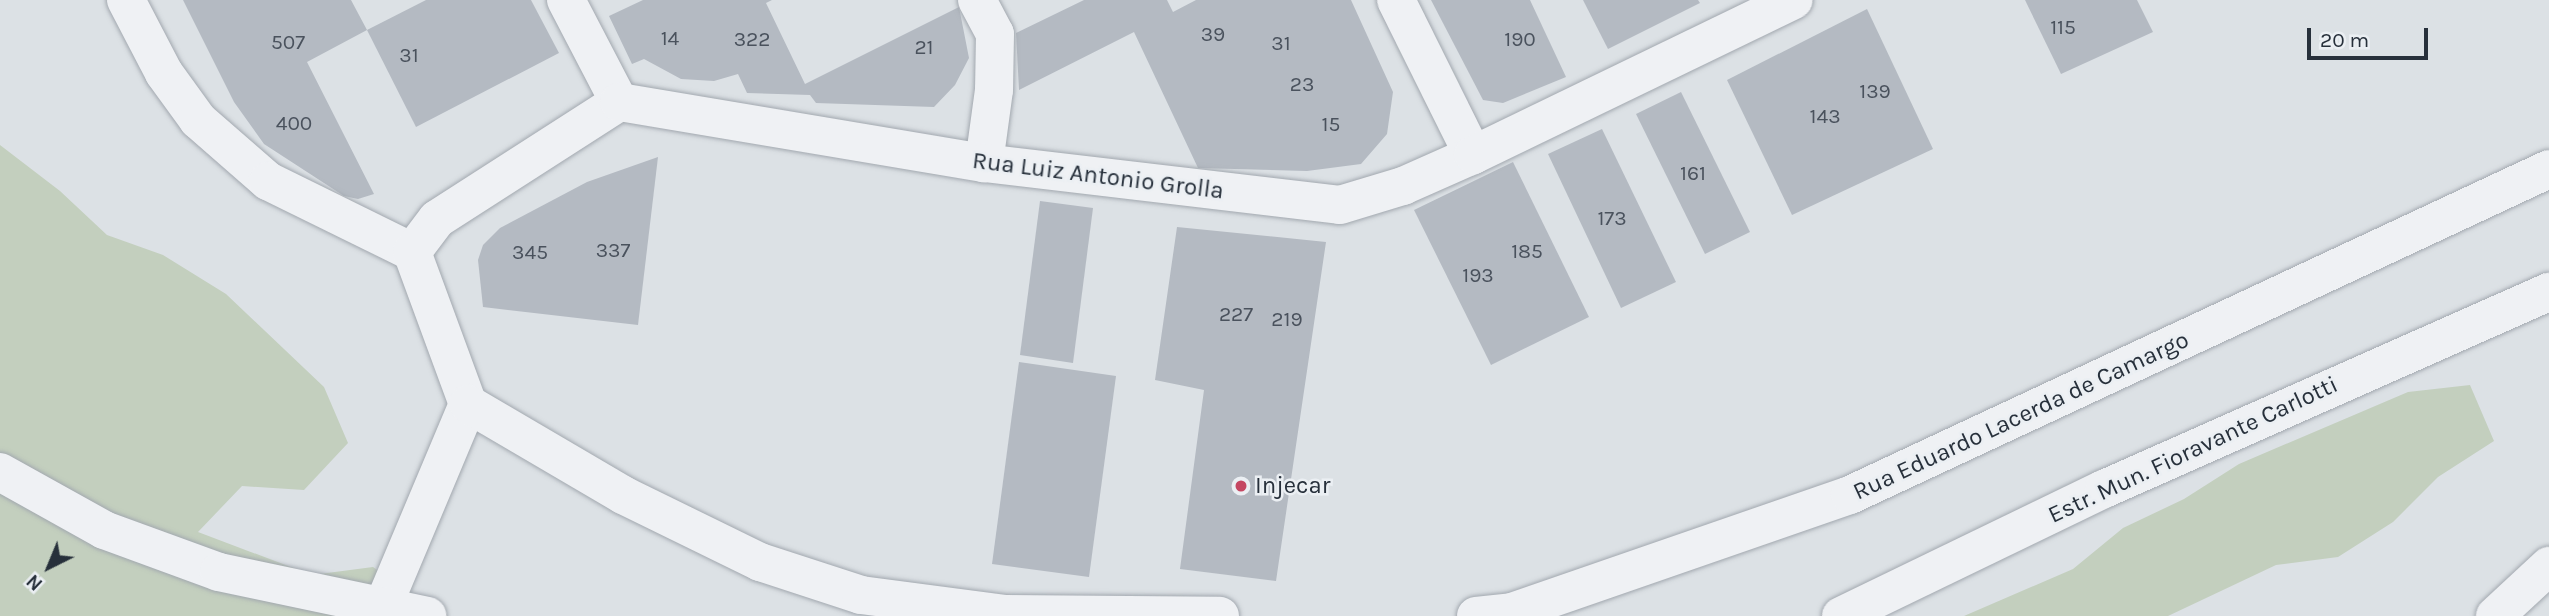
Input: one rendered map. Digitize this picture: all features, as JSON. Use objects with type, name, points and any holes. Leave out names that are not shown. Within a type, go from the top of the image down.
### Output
[{"type":"street","points":[[126,0],[164,73],[198,120],[268,181],[412,252],[468,404],[636,502],[760,562],[861,595],[1006,614],[1220,616]]},
{"type":"street","points":[[412,252],[437,219],[619,102],[566,0]]},
{"type":"street","points":[[977,0],[995,34],[994,90],[984,163]]},
{"type":"street","points":[[1396,0],[1473,155]]},
{"type":"street","name":"Rua Luiz Antonio Grolla","points":[[619,102],[984,163],[1340,205],[1403,186],[1473,155],[1794,0]]},
{"type":"street","name":"Rua Eduardo Lacerda de Camargo","points":[[1476,616],[1513,612],[1850,495],[2549,169]]},
{"type":"street","name":"Estr. Mun. Fioravante Carlotti","points":[[1840,616],[2104,489],[2549,292]]},
{"type":"street","points":[[382,609],[468,404]]},
{"type":"street","points":[[0,472],[104,530],[206,567],[382,609],[427,616]]},
{"type":"street","points":[[2495,616],[2549,566]]},
{"type":"green space","points":[[0,145],[60,191],[107,235],[163,255],[226,294],[324,387],[348,443],[304,490],[242,486],[198,532],[312,575],[373,567],[442,616],[0,616]]},
{"type":"green space","points":[[2470,385],[2494,441],[2438,477],[2393,522],[2338,557],[2276,565],[2168,616],[1964,616],[2073,569],[2123,528],[2184,499],[2239,464],[2408,392]]},
{"type":"building","points":[[183,0],[351,0],[367,30],[307,62],[374,194],[358,199],[344,196],[264,144],[234,102]]},
{"type":"building","points":[[426,0],[531,0],[559,53],[416,127],[367,30]]},
{"type":"building","points":[[643,0],[772,0],[766,3],[805,84],[959,7],[969,58],[955,85],[934,107],[816,103],[810,95],[747,93],[738,74],[714,81],[681,79],[644,59],[632,64],[609,16]]},
{"type":"building","points":[[1084,0],[1167,0],[1173,12],[1196,0],[1351,0],[1393,92],[1387,134],[1361,164],[1307,171],[1198,168],[1134,32],[1019,90],[1016,33]]},
{"type":"building","points":[[1431,0],[1530,0],[1566,77],[1503,103],[1483,100]]},
{"type":"building","points":[[1583,0],[1698,0],[1700,3],[1608,49]]},
{"type":"building","points":[[2025,0],[2137,0],[2153,32],[2061,74]]},
{"type":"building","points":[[1867,9],[1933,149],[1792,215],[1727,80]]},
{"type":"building","points":[[1681,92],[1750,232],[1705,254],[1636,114]]},
{"type":"building","points":[[1602,129],[1676,282],[1621,308],[1548,154]]},
{"type":"building","points":[[658,157],[638,325],[483,307],[478,260],[483,245],[500,228],[587,182]]},
{"type":"building","points":[[1513,162],[1589,317],[1491,365],[1414,210]]},
{"type":"building","points":[[1040,201],[1093,208],[1073,363],[1020,355]]},
{"type":"building","points":[[1177,227],[1326,242],[1276,581],[1180,569],[1204,390],[1155,380]]},
{"type":"building","points":[[1019,362],[1116,376],[1089,577],[992,564]]},
{"type":"place","name":"Injecar","points":[[1241,486]]}]
